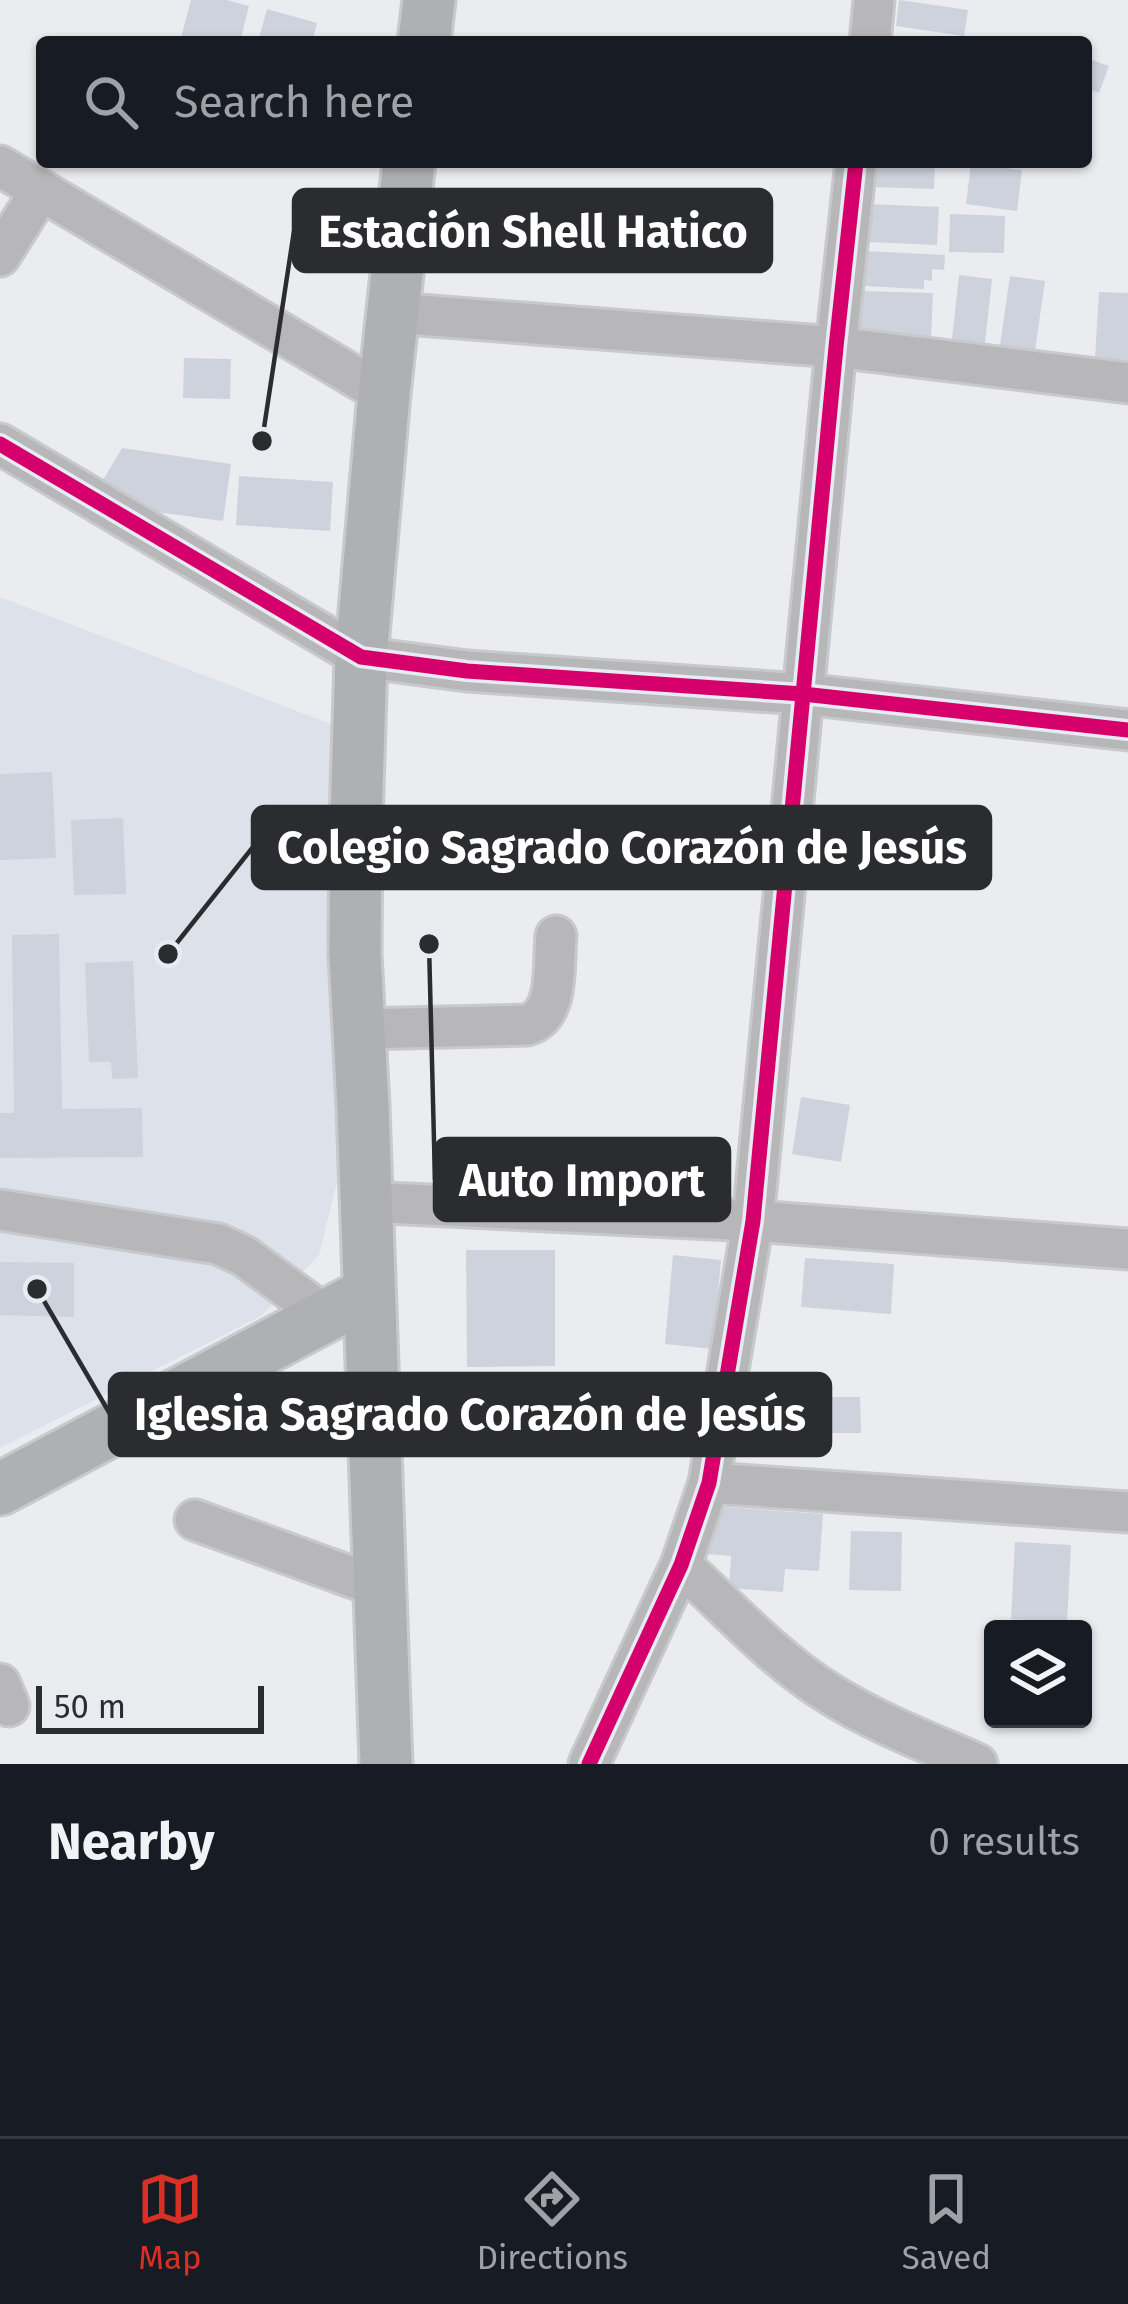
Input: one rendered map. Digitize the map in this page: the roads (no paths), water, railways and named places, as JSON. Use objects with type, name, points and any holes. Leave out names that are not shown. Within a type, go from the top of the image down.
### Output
[{"type":"main road","points":[[425,36],[429,0]]},
{"type":"main road","points":[[386,1764],[379,1587],[348,1304],[367,1202],[355,932],[361,657],[408,168]]},
{"type":"main road","points":[[0,1489],[348,1304]]},
{"type":"street","points":[[871,36],[874,0]]},
{"type":"street","points":[[0,166],[384,394]]},
{"type":"street","points":[[589,1764],[681,1565],[709,1483],[753,1221],[855,168]]},
{"type":"street","points":[[0,256],[41,190]]},
{"type":"street","points":[[393,313],[836,347],[1128,383]]},
{"type":"street","points":[[0,444],[361,657],[467,671],[803,694],[1128,730]]},
{"type":"street","points":[[359,1029],[538,1021],[548,1011],[556,936]]},
{"type":"street","points":[[367,1202],[753,1221],[1128,1249]]},
{"type":"street","points":[[0,1210],[218,1244],[348,1304]]},
{"type":"street","points":[[709,1483],[1128,1512]]},
{"type":"street","points":[[195,1520],[379,1587]]},
{"type":"street","points":[[681,1565],[823,1690],[871,1718],[977,1764]]},
{"type":"place","name":"Estación Shell Hatico","points":[[262,441]]},
{"type":"place","name":"Auto Import","points":[[429,944]]},
{"type":"place","name":"Colegio Sagrado Corazón de Jesús","points":[[168,954]]},
{"type":"place","name":"Iglesia Sagrado Corazón de Jesús","points":[[37,1289]]}]
